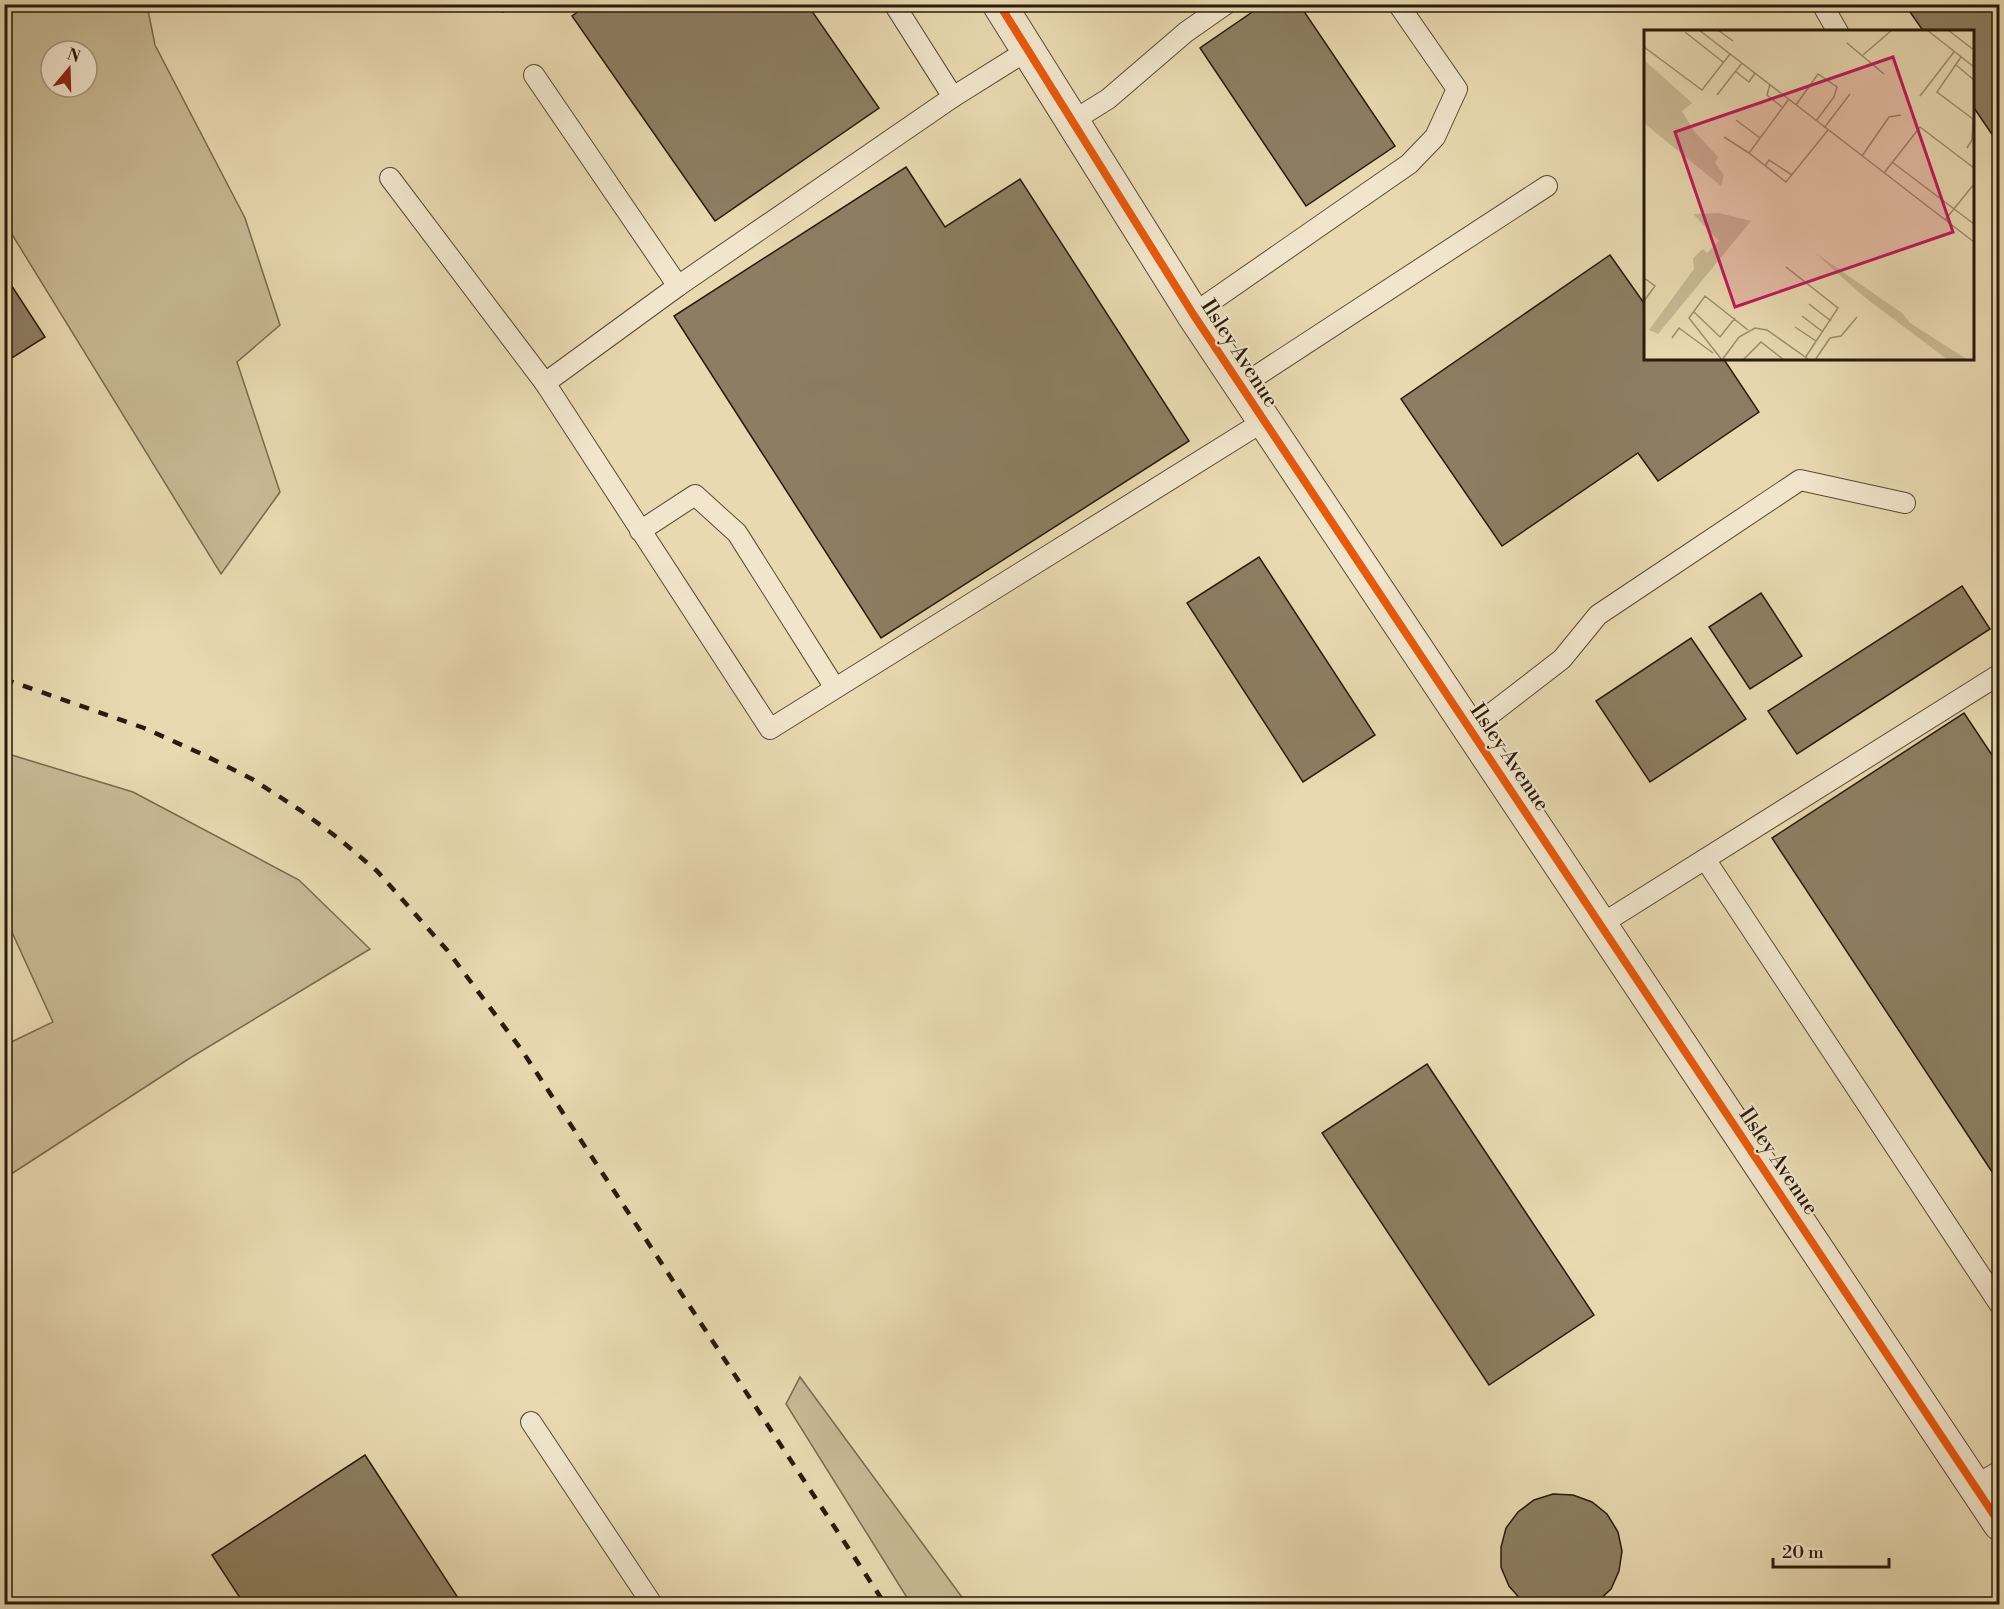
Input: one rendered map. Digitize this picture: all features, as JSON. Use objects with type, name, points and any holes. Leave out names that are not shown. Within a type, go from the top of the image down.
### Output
[{"type":"street","name":"Ilsley Avenue","points":[[999,4],[1193,314],[1600,925],[1987,1478],[2000,1524]]},
{"type":"lane","points":[[894,4],[953,97]]},
{"type":"lane","points":[[1071,122],[1108,99],[1186,32],[1226,4]]},
{"type":"lane","points":[[1193,314],[1409,164],[1435,138],[1457,88],[1398,4]]},
{"type":"lane","points":[[1822,4],[1837,30]]},
{"type":"lane","points":[[545,383],[678,286],[953,97],[1028,50]]},
{"type":"lane","points":[[534,75],[678,286]]},
{"type":"lane","points":[[390,178],[545,383],[770,729],[1264,421]]},
{"type":"lane","points":[[1241,386],[1547,186]]},
{"type":"lane","points":[[1470,730],[1562,659],[1598,615],[1800,480],[1905,503]]},
{"type":"lane","points":[[640,531],[695,495],[737,533],[835,688]]},
{"type":"lane","points":[[1600,925],[2000,674]]},
{"type":"lane","points":[[1705,859],[2000,1305]]},
{"type":"lane","points":[[531,1422],[652,1605]]},
{"type":"shaded area","points":[[5,4],[147,5],[155,45],[245,218],[280,325],[237,362],[280,492],[221,574],[5,223]]},
{"type":"shaded area","points":[[5,753],[133,792],[299,880],[370,949],[190,1058],[5,1178],[5,1045],[53,1022],[5,917]]},
{"type":"shaded area","points":[[800,1377],[967,1604],[911,1604],[786,1404]]},
{"type":"building","points":[[498,4],[515,4],[503,12]]},
{"type":"building","points":[[589,4],[807,4],[879,108],[715,221],[572,16]]},
{"type":"building","points":[[1264,4],[1299,4],[1395,146],[1306,206],[1200,48]]},
{"type":"building","points":[[1921,4],[2000,4],[2000,146],[1974,108],[1974,30],[1923,30],[1910,12]]},
{"type":"building","points":[[906,167],[945,227],[1020,179],[1189,441],[881,638],[674,316]]},
{"type":"building","points":[[1610,255],[1644,303],[1644,360],[1724,360],[1759,412],[1658,481],[1638,453],[1502,546],[1401,399]]},
{"type":"building","points":[[4,274],[45,337],[4,363]]},
{"type":"building","points":[[1259,557],[1375,735],[1303,782],[1187,603]]},
{"type":"building","points":[[1962,586],[1990,629],[1797,754],[1768,711]]},
{"type":"building","points":[[1761,593],[1802,656],[1750,689],[1709,627]]},
{"type":"building","points":[[1691,638],[1746,719],[1650,782],[1596,701]]},
{"type":"building","points":[[1964,713],[2000,767],[2000,1184],[1772,838]]},
{"type":"building","points":[[1427,1064],[1594,1315],[1489,1385],[1322,1133]]},
{"type":"building","points":[[365,1455],[462,1604],[244,1604],[212,1555]]},
{"type":"building","points":[[1553,1494],[1573,1495],[1592,1502],[1607,1514],[1618,1532],[1622,1551],[1619,1571],[1611,1589],[1595,1604],[1528,1604],[1522,1601],[1509,1586],[1501,1567],[1501,1547],[1506,1528],[1518,1512],[1534,1500]]},
{"type":"railway","points":[[4,679],[144,728],[252,779],[300,810],[377,871],[447,950],[521,1049],[885,1604]]},
{"type":"cycle path","points":[[999,4],[1193,314],[2000,1524]]}]
